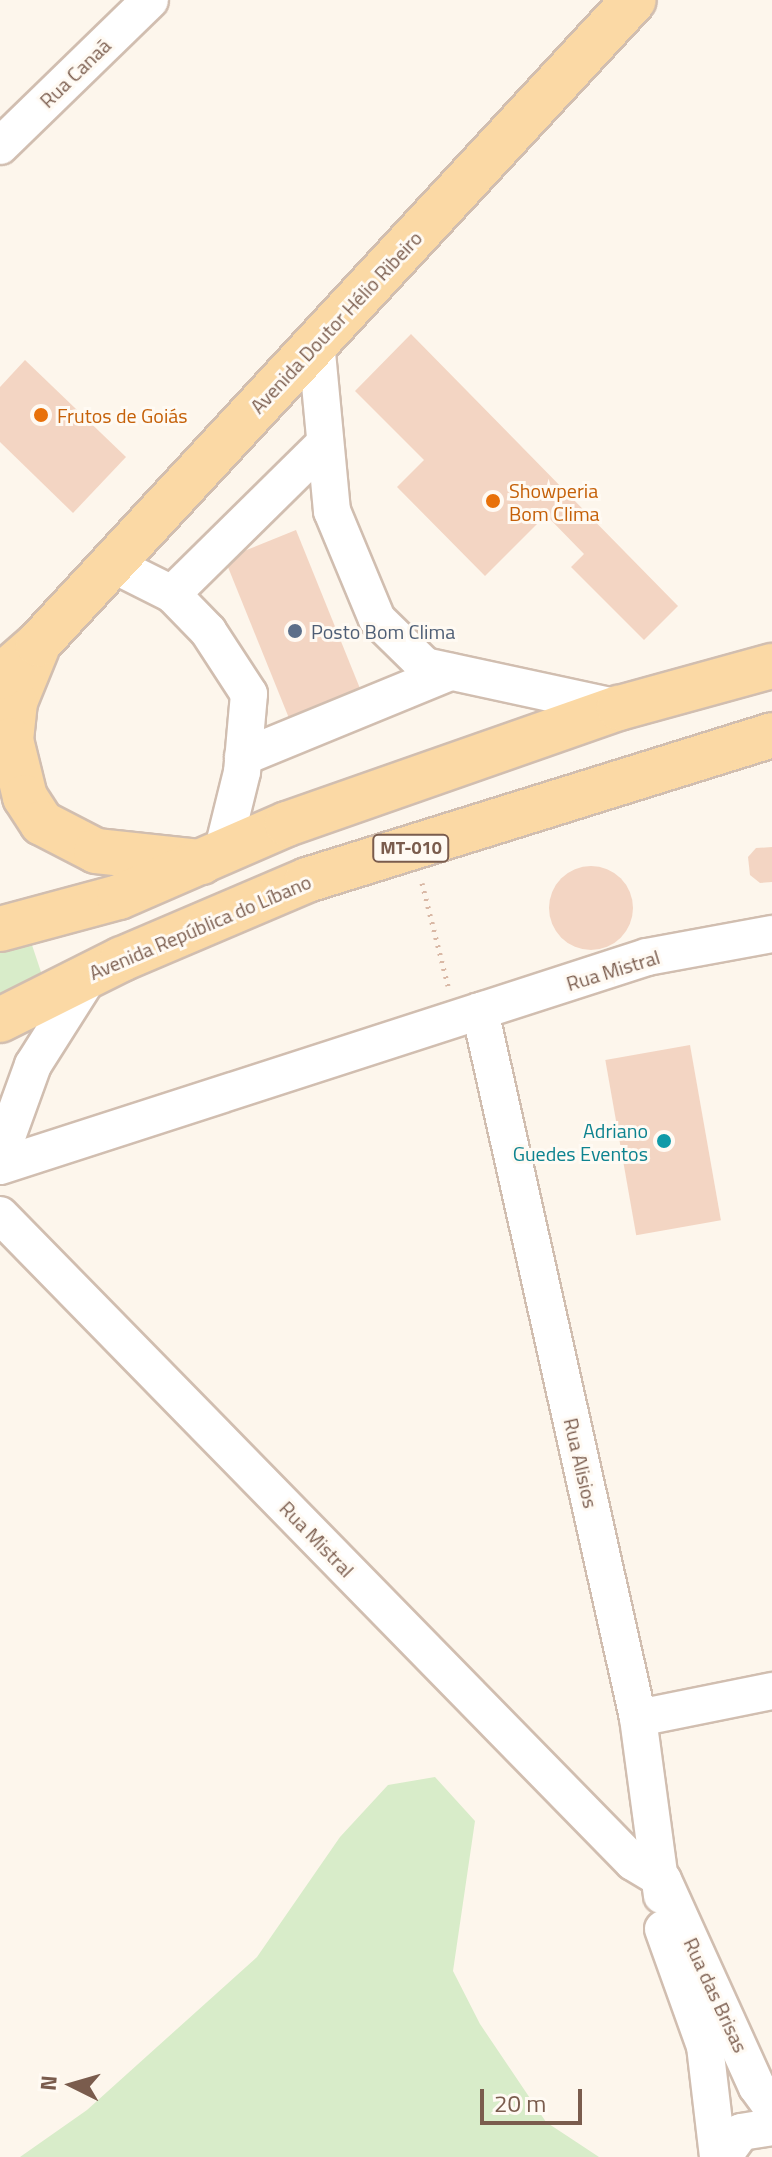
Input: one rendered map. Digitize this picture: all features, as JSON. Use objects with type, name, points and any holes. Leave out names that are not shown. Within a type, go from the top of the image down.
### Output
[{"type":"main road","name":"Avenida Doutor Hélio Ribeiro","points":[[38,644],[634,0]]},
{"type":"main road","points":[[0,677],[38,644]]},
{"type":"main road","points":[[38,644],[15,702],[11,740],[25,797],[42,823],[71,842],[96,851],[212,858]]},
{"type":"main road","points":[[0,929],[119,897],[363,796],[619,708],[772,666]]},
{"type":"main road","name":"Avenida República do Líbano","points":[[0,1020],[90,975],[307,880],[772,735]]},
{"type":"street","name":"Rua Canaã","points":[[0,146],[150,0]]},
{"type":"street","points":[[316,342],[332,511],[377,619],[425,666],[619,708]]},
{"type":"street","points":[[172,594],[324,444]]},
{"type":"street","points":[[110,563],[172,594],[208,631],[249,694],[243,757],[212,858]]},
{"type":"street","points":[[243,757],[450,672]]},
{"type":"street","name":"Rua Mistral","points":[[0,1166],[647,957],[772,934]]},
{"type":"street","points":[[0,1156],[33,1065],[90,975]]},
{"type":"street","name":"Rua Alisios","points":[[468,1015],[638,1718],[648,1871],[659,1917]]},
{"type":"street","name":"Rua Mistral","points":[[0,1214],[648,1871]]},
{"type":"street","points":[[638,1718],[772,1691]]},
{"type":"street","name":"Rua das Brisas","points":[[648,1871],[757,2087],[772,2108]]},
{"type":"street","name":"Rua das Brisas","points":[[659,1917],[705,2046],[721,2157]]},
{"type":"street","points":[[721,2157],[741,2132],[772,2127]]},
{"type":"path","points":[[406,882],[421,877],[468,1015]]},
{"type":"green space","points":[[31,942],[46,987],[0,1007],[0,952]]},
{"type":"green space","points":[[435,1777],[475,1821],[453,1971],[480,2024],[546,2122],[599,2157],[20,2157],[87,2110],[257,1957],[340,1837],[388,1785]]},
{"type":"building","name":"Showperia Bom Clima","points":[[411,334],[678,606],[644,640],[571,567],[584,554],[546,515],[485,576],[397,487],[424,460],[355,391]]},
{"type":"building","name":"Frutos de Goiás","points":[[25,360],[126,457],[73,513],[0,442],[0,387]]},
{"type":"building","name":"Posto Bom Clima","points":[[296,530],[366,702],[294,731],[225,559]]},
{"type":"building","points":[[772,847],[772,882],[760,883],[750,875],[748,857],[756,848]]},
{"type":"building","points":[[583,866],[599,866],[615,873],[626,884],[633,908],[630,924],[621,938],[599,950],[583,950],[567,943],[556,932],[549,916],[549,900],[556,884],[567,873]]},
{"type":"building","name":"Adriano Guedes Eventos","points":[[690,1045],[721,1220],[636,1235],[605,1060]]},
{"type":"place","name":"Frutos de Goiás","points":[[41,415]]},
{"type":"place","name":"Showperia Bom Clima","points":[[493,501]]},
{"type":"place","name":"Posto Bom Clima","points":[[295,631]]},
{"type":"place","name":"Adriano Guedes Eventos","points":[[664,1141]]}]
